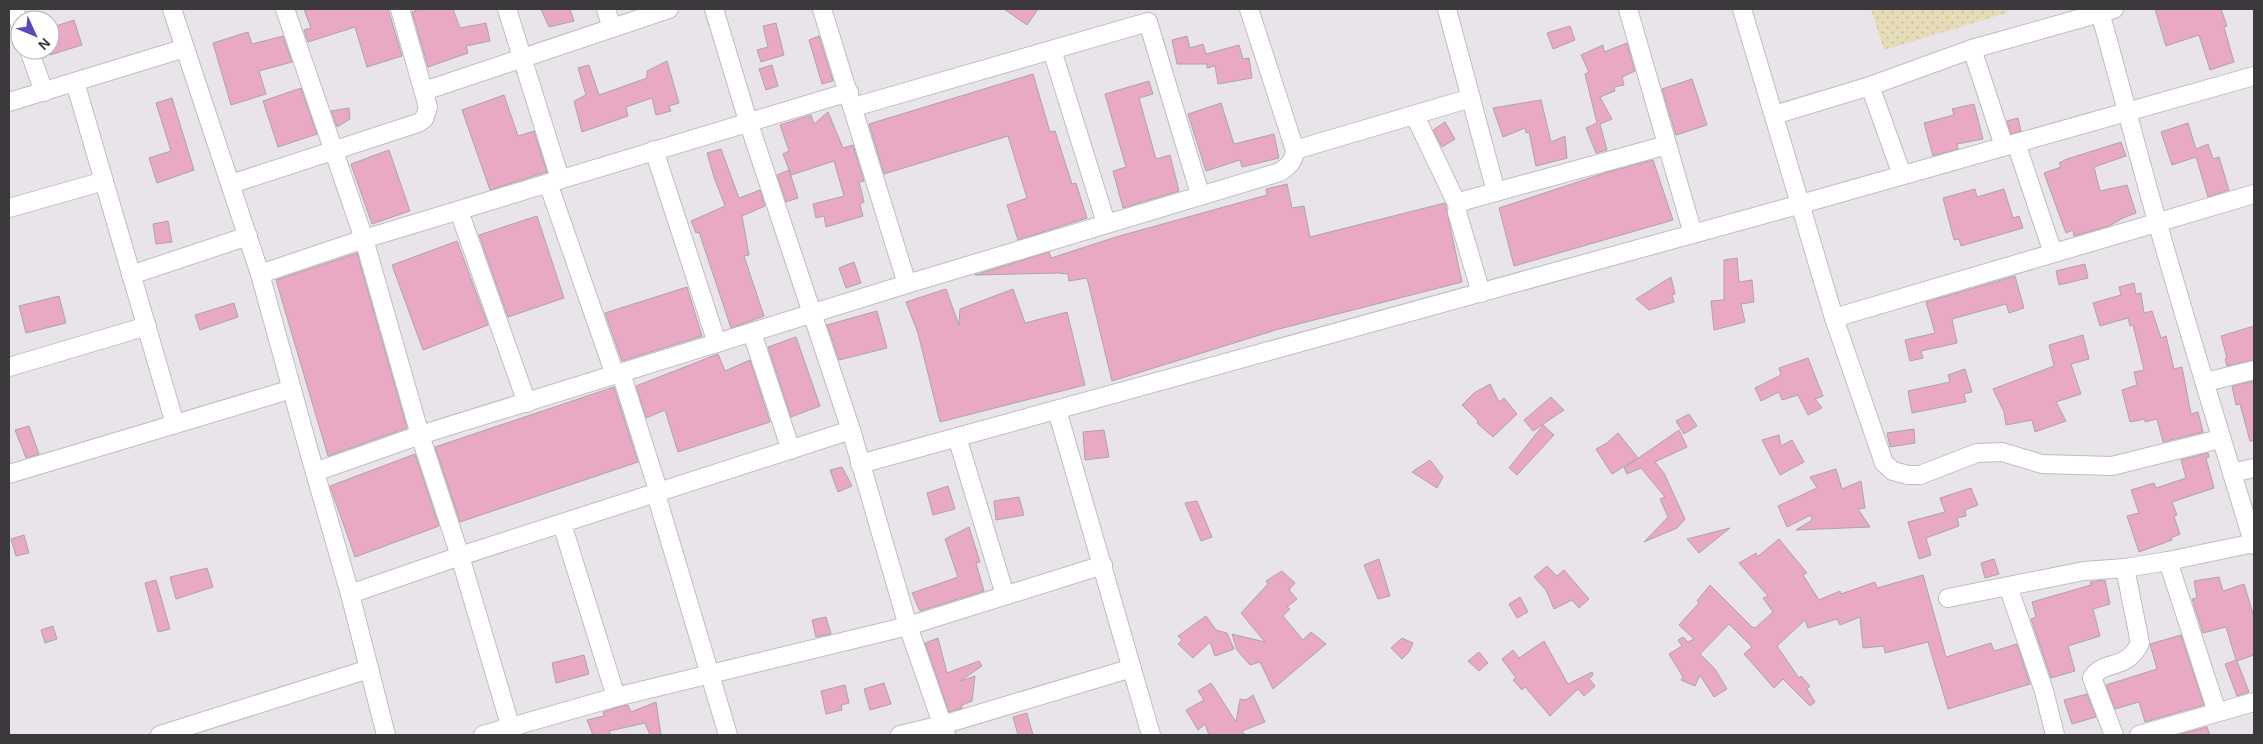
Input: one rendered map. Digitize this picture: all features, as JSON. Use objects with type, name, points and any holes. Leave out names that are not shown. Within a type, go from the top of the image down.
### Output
[{"type":"street","points":[[172,9],[260,274],[350,594],[386,735]]},
{"type":"street","points":[[285,9],[364,239],[420,435],[460,556],[512,731]]},
{"type":"street","points":[[230,184],[418,123],[427,113],[428,107],[400,9]]},
{"type":"street","points":[[507,9],[554,181],[657,493],[728,735]]},
{"type":"street","points":[[606,9],[612,28]]},
{"type":"street","points":[[424,91],[669,9]]},
{"type":"street","points":[[714,9],[748,121],[851,430],[908,626],[944,730]]},
{"type":"street","points":[[822,9],[907,284]]},
{"type":"street","points":[[315,472],[420,435],[1200,194],[1280,172],[1289,166],[1294,158],[1295,150],[1249,9]]},
{"type":"street","points":[[1448,9],[1496,192]]},
{"type":"street","points":[[1628,9],[1693,234]]},
{"type":"street","points":[[1742,9],[1834,318],[1884,463],[1893,471],[1908,475],[1920,474],[1977,453],[2002,452],[2042,464],[2112,466],[2220,439]]},
{"type":"street","points":[[1774,115],[1870,86],[1972,49],[2104,10],[2127,111],[2157,222],[2206,382],[2220,439],[2254,544],[2125,568],[2084,571],[1948,598]]},
{"type":"street","points":[[260,274],[364,239],[748,121],[851,100],[1052,50],[1145,16],[1200,194]]},
{"type":"street","points":[[9,102],[185,48]]},
{"type":"street","points":[[1972,49],[2053,253]]},
{"type":"street","points":[[1052,50],[1106,223]]},
{"type":"street","points":[[33,60],[44,92]]},
{"type":"street","points":[[860,464],[1801,204],[2254,76]]},
{"type":"street","points":[[74,82],[175,424]]},
{"type":"street","points":[[1870,86],[1902,175]]},
{"type":"street","points":[[1295,150],[1471,98]]},
{"type":"street","points":[[1415,116],[1458,206],[1457,212],[1481,292]]},
{"type":"street","points":[[1458,206],[1463,201],[1667,145]]},
{"type":"street","points":[[654,150],[718,343]]},
{"type":"street","points":[[9,208],[104,181]]},
{"type":"street","points":[[1834,318],[2254,194]]},
{"type":"street","points":[[459,211],[527,403]]},
{"type":"street","points":[[131,275],[248,236]]},
{"type":"street","points":[[9,367],[146,326]]},
{"type":"street","points":[[752,333],[791,450]]},
{"type":"street","points":[[2206,382],[2254,370]]},
{"type":"street","points":[[9,474],[292,389]]},
{"type":"street","points":[[1057,410],[1152,735]]},
{"type":"street","points":[[350,594],[460,556],[851,430]]},
{"type":"street","points":[[957,437],[1005,595]]},
{"type":"street","points":[[2232,473],[2254,468]]},
{"type":"street","points":[[562,524],[616,698]]},
{"type":"street","points":[[2168,561],[2217,712]]},
{"type":"street","points":[[483,735],[512,731],[616,698],[908,626],[1103,565]]},
{"type":"street","points":[[2114,735],[2092,678],[2096,671],[2129,660],[2140,643],[2125,568]]},
{"type":"street","points":[[2008,586],[2044,692],[2055,735]]},
{"type":"street","points":[[900,735],[944,730],[1132,668]]},
{"type":"street","points":[[160,735],[370,669]]},
{"type":"street","points":[[2139,735],[2254,702]]},
{"type":"sand","points":[[1871,9],[2006,9],[2007,13],[1884,50]]},
{"type":"building","points":[[304,9],[388,9],[402,56],[367,67],[355,27],[308,42],[304,30],[311,28]]},
{"type":"building","points":[[420,9],[453,9],[460,28],[486,23],[490,41],[466,46],[468,53],[428,67],[412,12]]},
{"type":"building","points":[[541,9],[570,9],[574,21],[549,27]]},
{"type":"building","points":[[1004,9],[1038,9],[1027,25]]},
{"type":"building","points":[[2155,9],[2221,9],[2227,26],[2224,27],[2234,62],[2210,70],[2199,35],[2166,46]]},
{"type":"building","points":[[74,20],[82,45],[60,52],[60,25]]},
{"type":"building","points":[[776,23],[784,55],[761,62],[757,50],[768,47],[763,26]]},
{"type":"building","points":[[1570,26],[1575,40],[1553,49],[1547,33]]},
{"type":"building","points":[[248,32],[252,44],[283,36],[292,62],[259,71],[266,94],[231,105],[213,43]]},
{"type":"building","points":[[819,36],[833,81],[822,84],[809,40]]},
{"type":"building","points":[[1187,36],[1190,48],[1203,44],[1206,54],[1239,45],[1243,59],[1249,58],[1252,78],[1218,84],[1215,66],[1207,68],[1207,64],[1177,64],[1172,40]]},
{"type":"building","points":[[1627,43],[1635,71],[1622,77],[1624,85],[1614,87],[1615,91],[1600,97],[1612,119],[1600,124],[1607,150],[1596,153],[1586,128],[1597,123],[1585,74],[1589,72],[1581,55],[1603,45],[1604,52]]},
{"type":"building","points":[[667,61],[679,103],[669,106],[671,111],[656,115],[652,98],[626,107],[628,116],[582,132],[574,101],[586,95],[578,68],[589,65],[599,95],[647,78],[647,71]]},
{"type":"building","points":[[772,65],[778,86],[766,90],[759,69]]},
{"type":"building","points":[[1033,74],[1050,132],[1055,131],[1072,184],[1076,183],[1087,218],[1018,240],[1007,205],[1027,198],[1008,136],[884,174],[869,124]]},
{"type":"building","points":[[1692,79],[1707,125],[1676,135],[1662,89]]},
{"type":"building","points":[[1149,81],[1153,94],[1139,98],[1156,159],[1170,155],[1179,191],[1123,208],[1113,171],[1126,167],[1105,94]]},
{"type":"building","points":[[301,88],[317,134],[278,147],[263,101]]},
{"type":"building","points":[[504,95],[518,136],[534,131],[547,172],[490,190],[462,110]]},
{"type":"building","points":[[172,98],[194,170],[157,183],[149,158],[171,151],[156,103]]},
{"type":"building","points":[[1541,100],[1551,142],[1565,136],[1567,158],[1536,166],[1529,132],[1526,133],[1525,128],[1503,137],[1493,108]]},
{"type":"building","points":[[1221,103],[1234,144],[1274,134],[1279,158],[1242,167],[1240,160],[1206,171],[1188,114]]},
{"type":"building","points":[[1974,104],[1983,139],[1957,144],[1958,149],[1933,156],[1924,123],[1954,115],[1952,109]]},
{"type":"building","points":[[349,108],[350,119],[337,127],[331,111]]},
{"type":"building","points":[[828,112],[843,148],[853,145],[864,181],[859,182],[864,202],[860,204],[863,216],[826,227],[824,216],[816,218],[813,204],[844,196],[834,161],[791,175],[783,154],[789,151],[780,125],[811,115],[814,124]]},
{"type":"building","points":[[2018,118],[2021,131],[2011,134],[2007,121]]},
{"type":"building","points":[[1445,122],[1455,139],[1442,147],[1433,130]]},
{"type":"building","points":[[2188,123],[2196,149],[2208,144],[2213,159],[2219,157],[2229,190],[2208,197],[2196,157],[2172,165],[2161,132]]},
{"type":"building","points":[[2121,142],[2126,156],[2094,167],[2100,191],[2127,185],[2136,213],[2109,226],[2074,236],[2073,230],[2066,233],[2044,173],[2061,167],[2059,163],[2067,159]]},
{"type":"building","points":[[721,149],[739,198],[760,190],[765,206],[742,216],[749,255],[744,256],[764,316],[731,328],[699,232],[696,233],[691,221],[725,206],[707,153]]},
{"type":"building","points":[[389,150],[410,211],[372,224],[351,164]]},
{"type":"building","points":[[1653,160],[1673,220],[1514,266],[1499,208],[1605,173]]},
{"type":"building","points":[[789,170],[798,198],[786,202],[777,175]]},
{"type":"building","points":[[1287,184],[1292,208],[1304,206],[1310,237],[1445,203],[1462,282],[1279,329],[1112,381],[1087,278],[1069,281],[1068,274],[1057,273],[975,275],[1049,252],[1051,258],[1116,237],[1267,195],[1266,189]]},
{"type":"building","points":[[1975,189],[1977,197],[2004,189],[2013,218],[2019,216],[2023,228],[1961,246],[1959,239],[1954,240],[1943,198]]},
{"type":"building","points":[[537,216],[564,298],[508,317],[479,235]]},
{"type":"building","points":[[168,221],[172,242],[156,244],[153,224]]},
{"type":"building","points":[[457,241],[488,325],[423,350],[392,265]]},
{"type":"building","points":[[357,253],[407,428],[328,456],[276,280]]},
{"type":"building","points":[[1737,258],[1739,282],[1752,280],[1754,302],[1741,304],[1745,322],[1714,330],[1711,301],[1724,300],[1724,260]]},
{"type":"building","points":[[854,262],[861,283],[846,288],[839,268]]},
{"type":"building","points":[[2085,264],[2088,278],[2059,285],[2056,271]]},
{"type":"building","points":[[2015,276],[2024,308],[2009,313],[2006,304],[1952,319],[1957,343],[1921,351],[1923,358],[1910,361],[1905,340],[1935,333],[1926,302]]},
{"type":"building","points":[[1671,277],[1675,294],[1672,295],[1674,302],[1649,310],[1636,299]]},
{"type":"building","points":[[2134,283],[2136,294],[2141,293],[2144,313],[2152,311],[2161,338],[2166,336],[2174,369],[2182,367],[2191,414],[2198,412],[2203,432],[2163,442],[2157,419],[2145,422],[2145,419],[2130,422],[2122,390],[2137,385],[2134,372],[2144,370],[2133,325],[2130,326],[2128,318],[2100,326],[2093,303],[2121,295],[2119,287]]},
{"type":"building","points":[[687,287],[702,336],[622,361],[605,313]]},
{"type":"building","points":[[946,289],[959,325],[960,309],[1013,289],[1025,323],[1067,312],[1085,385],[940,422],[918,333],[906,302]]},
{"type":"building","points":[[59,296],[66,323],[26,333],[19,306]]},
{"type":"building","points":[[234,303],[238,317],[200,330],[195,315]]},
{"type":"building","points":[[877,311],[887,348],[839,360],[827,325]]},
{"type":"building","points":[[2254,326],[2254,360],[2227,366],[2225,359],[2227,358],[2221,336]]},
{"type":"building","points":[[2083,335],[2089,359],[2071,364],[2081,394],[2056,402],[2066,421],[2035,432],[2032,420],[2006,425],[2004,412],[1993,389],[2054,366],[2049,345]]},
{"type":"building","points":[[796,337],[820,406],[791,417],[768,347]]},
{"type":"building","points":[[718,354],[725,371],[750,360],[770,422],[678,452],[665,410],[646,418],[636,386]]},
{"type":"building","points":[[1808,358],[1823,396],[1815,399],[1822,408],[1808,415],[1798,395],[1782,400],[1779,392],[1761,401],[1755,388],[1781,375],[1779,368]]},
{"type":"building","points":[[1965,369],[1972,392],[1964,394],[1966,402],[1912,413],[1908,391],[1950,382],[1948,375]]},
{"type":"building","points":[[2254,381],[2254,441],[2250,441],[2240,404],[2236,405],[2232,386]]},
{"type":"building","points":[[1490,384],[1499,402],[1504,398],[1517,414],[1493,437],[1477,423],[1478,421],[1462,405],[1474,393]]},
{"type":"building","points":[[614,387],[638,462],[460,522],[435,447]]},
{"type":"building","points":[[1551,397],[1564,410],[1533,431],[1524,420]]},
{"type":"building","points":[[1689,414],[1697,426],[1684,434],[1676,421]]},
{"type":"building","points":[[1543,425],[1554,435],[1517,475],[1509,468]]},
{"type":"building","points":[[29,426],[39,454],[26,458],[15,430]]},
{"type":"building","points":[[1914,429],[1915,443],[1890,447],[1887,433]]},
{"type":"building","points":[[1104,430],[1109,457],[1085,460],[1083,432]]},
{"type":"building","points":[[1679,430],[1687,447],[1655,462],[1664,473],[1685,519],[1677,528],[1644,542],[1668,517],[1660,499],[1665,497],[1641,468],[1627,474],[1624,468]]},
{"type":"building","points":[[1618,433],[1638,458],[1612,474],[1596,449],[1607,443]]},
{"type":"building","points":[[1779,435],[1781,446],[1792,440],[1804,462],[1780,475],[1762,440]]},
{"type":"building","points":[[2208,453],[2209,457],[2206,458],[2214,488],[2172,502],[2177,515],[2174,516],[2180,534],[2171,538],[2172,540],[2139,552],[2127,516],[2139,513],[2131,490],[2154,483],[2156,488],[2186,478],[2181,460]]},
{"type":"building","points":[[415,454],[439,526],[355,557],[330,486]]},
{"type":"building","points":[[1430,460],[1443,477],[1437,488],[1412,472]]},
{"type":"building","points":[[842,467],[852,486],[838,492],[830,470]]},
{"type":"building","points":[[1836,469],[1842,489],[1861,481],[1865,508],[1858,509],[1870,527],[1796,530],[1812,520],[1811,515],[1787,527],[1778,506],[1817,488],[1810,477]]},
{"type":"building","points":[[948,486],[955,509],[933,515],[927,493]]},
{"type":"building","points":[[1971,488],[1978,505],[1965,510],[1966,516],[1957,518],[1959,526],[1926,538],[1931,555],[1919,559],[1908,522],[1945,512],[1940,498]]},
{"type":"building","points":[[1019,497],[1024,515],[996,520],[994,501]]},
{"type":"building","points":[[1197,501],[1212,537],[1201,541],[1185,503]]},
{"type":"building","points":[[969,527],[980,562],[976,563],[984,591],[920,611],[912,593],[958,577],[945,539]]},
{"type":"building","points":[[1730,528],[1699,553],[1687,539]]},
{"type":"building","points":[[24,535],[29,553],[16,556],[11,539]]},
{"type":"building","points":[[1779,539],[1807,573],[1803,575],[1819,600],[1840,591],[1841,594],[1875,582],[1877,588],[1923,575],[1946,657],[1991,643],[1994,651],[2017,644],[2030,684],[1948,709],[1928,642],[1885,653],[1884,646],[1863,648],[1860,617],[1840,625],[1837,619],[1808,628],[1805,620],[1777,646],[1799,678],[1801,676],[1810,686],[1807,689],[1815,702],[1810,706],[1783,679],[1774,688],[1744,654],[1752,647],[1729,624],[1700,654],[1715,669],[1727,689],[1714,697],[1700,675],[1695,686],[1681,680],[1683,677],[1669,654],[1682,646],[1678,640],[1683,637],[1688,642],[1694,639],[1679,625],[1699,603],[1697,601],[1710,585],[1752,627],[1755,628],[1773,612],[1763,598],[1768,596],[1739,563],[1756,553],[1757,557]]},
{"type":"building","points":[[1379,559],[1390,596],[1378,599],[1364,565]]},
{"type":"building","points":[[1994,559],[1999,574],[1985,578],[1981,563]]},
{"type":"building","points":[[1547,566],[1557,576],[1564,570],[1589,599],[1579,608],[1572,600],[1554,609],[1546,590],[1534,577]]},
{"type":"building","points":[[207,568],[213,587],[176,599],[170,577]]},
{"type":"building","points":[[1282,571],[1295,583],[1289,590],[1297,599],[1287,607],[1290,609],[1283,616],[1303,640],[1311,632],[1326,644],[1273,689],[1260,662],[1250,665],[1237,650],[1232,634],[1265,642],[1241,613],[1268,584],[1266,581]]},
{"type":"building","points":[[2219,577],[2223,591],[2244,584],[2254,617],[2254,655],[2237,661],[2249,692],[2237,696],[2225,664],[2236,660],[2226,627],[2203,633],[2192,599],[2197,598],[2194,581]]},
{"type":"building","points":[[156,580],[170,629],[158,632],[145,583]]},
{"type":"building","points":[[2105,580],[2110,604],[2093,609],[2100,636],[2068,646],[2075,671],[2051,678],[2031,619],[2036,617],[2032,602],[2091,585],[2090,582]]},
{"type":"building","points":[[1520,597],[1528,612],[1517,618],[1509,604]]},
{"type":"building","points":[[1206,616],[1216,630],[1227,633],[1234,649],[1215,656],[1210,642],[1193,658],[1178,644],[1182,640],[1178,636]]},
{"type":"building","points":[[826,617],[831,634],[816,637],[812,620]]},
{"type":"building","points":[[53,626],[57,639],[45,643],[41,630]]},
{"type":"building","points":[[2181,635],[2204,705],[2145,722],[2139,702],[2115,709],[2106,685],[2157,669],[2150,644]]},
{"type":"building","points":[[938,638],[947,673],[979,661],[982,666],[960,681],[975,676],[972,701],[962,705],[962,708],[949,712],[925,643]]},
{"type":"building","points":[[1402,638],[1413,643],[1409,652],[1402,659],[1391,648]]},
{"type":"building","points":[[1544,641],[1568,684],[1592,672],[1593,675],[1589,679],[1595,686],[1584,696],[1578,689],[1550,716],[1525,687],[1522,690],[1513,680],[1516,678],[1502,659],[1513,650],[1519,658]]},
{"type":"building","points":[[1479,652],[1488,663],[1479,671],[1468,661]]},
{"type":"building","points":[[584,655],[589,674],[556,683],[552,663]]},
{"type":"building","points":[[884,683],[891,704],[870,710],[864,689]]},
{"type":"building","points":[[1211,683],[1236,722],[1240,699],[1246,700],[1253,695],[1265,722],[1242,731],[1245,735],[1209,735],[1205,724],[1198,730],[1186,710],[1204,700],[1198,691]]},
{"type":"building","points":[[845,685],[849,703],[841,705],[842,710],[826,714],[821,691]]},
{"type":"building","points":[[2087,694],[2096,717],[2072,724],[2064,700]]},
{"type":"building","points":[[656,702],[661,735],[650,735],[645,723],[609,731],[611,735],[593,735],[587,720],[604,716],[603,712],[619,707],[628,705],[631,712]]},
{"type":"building","points":[[1027,713],[1033,735],[1018,735],[1013,717]]},
{"type":"building","points":[[2207,727],[2210,735],[2177,735]]}]
